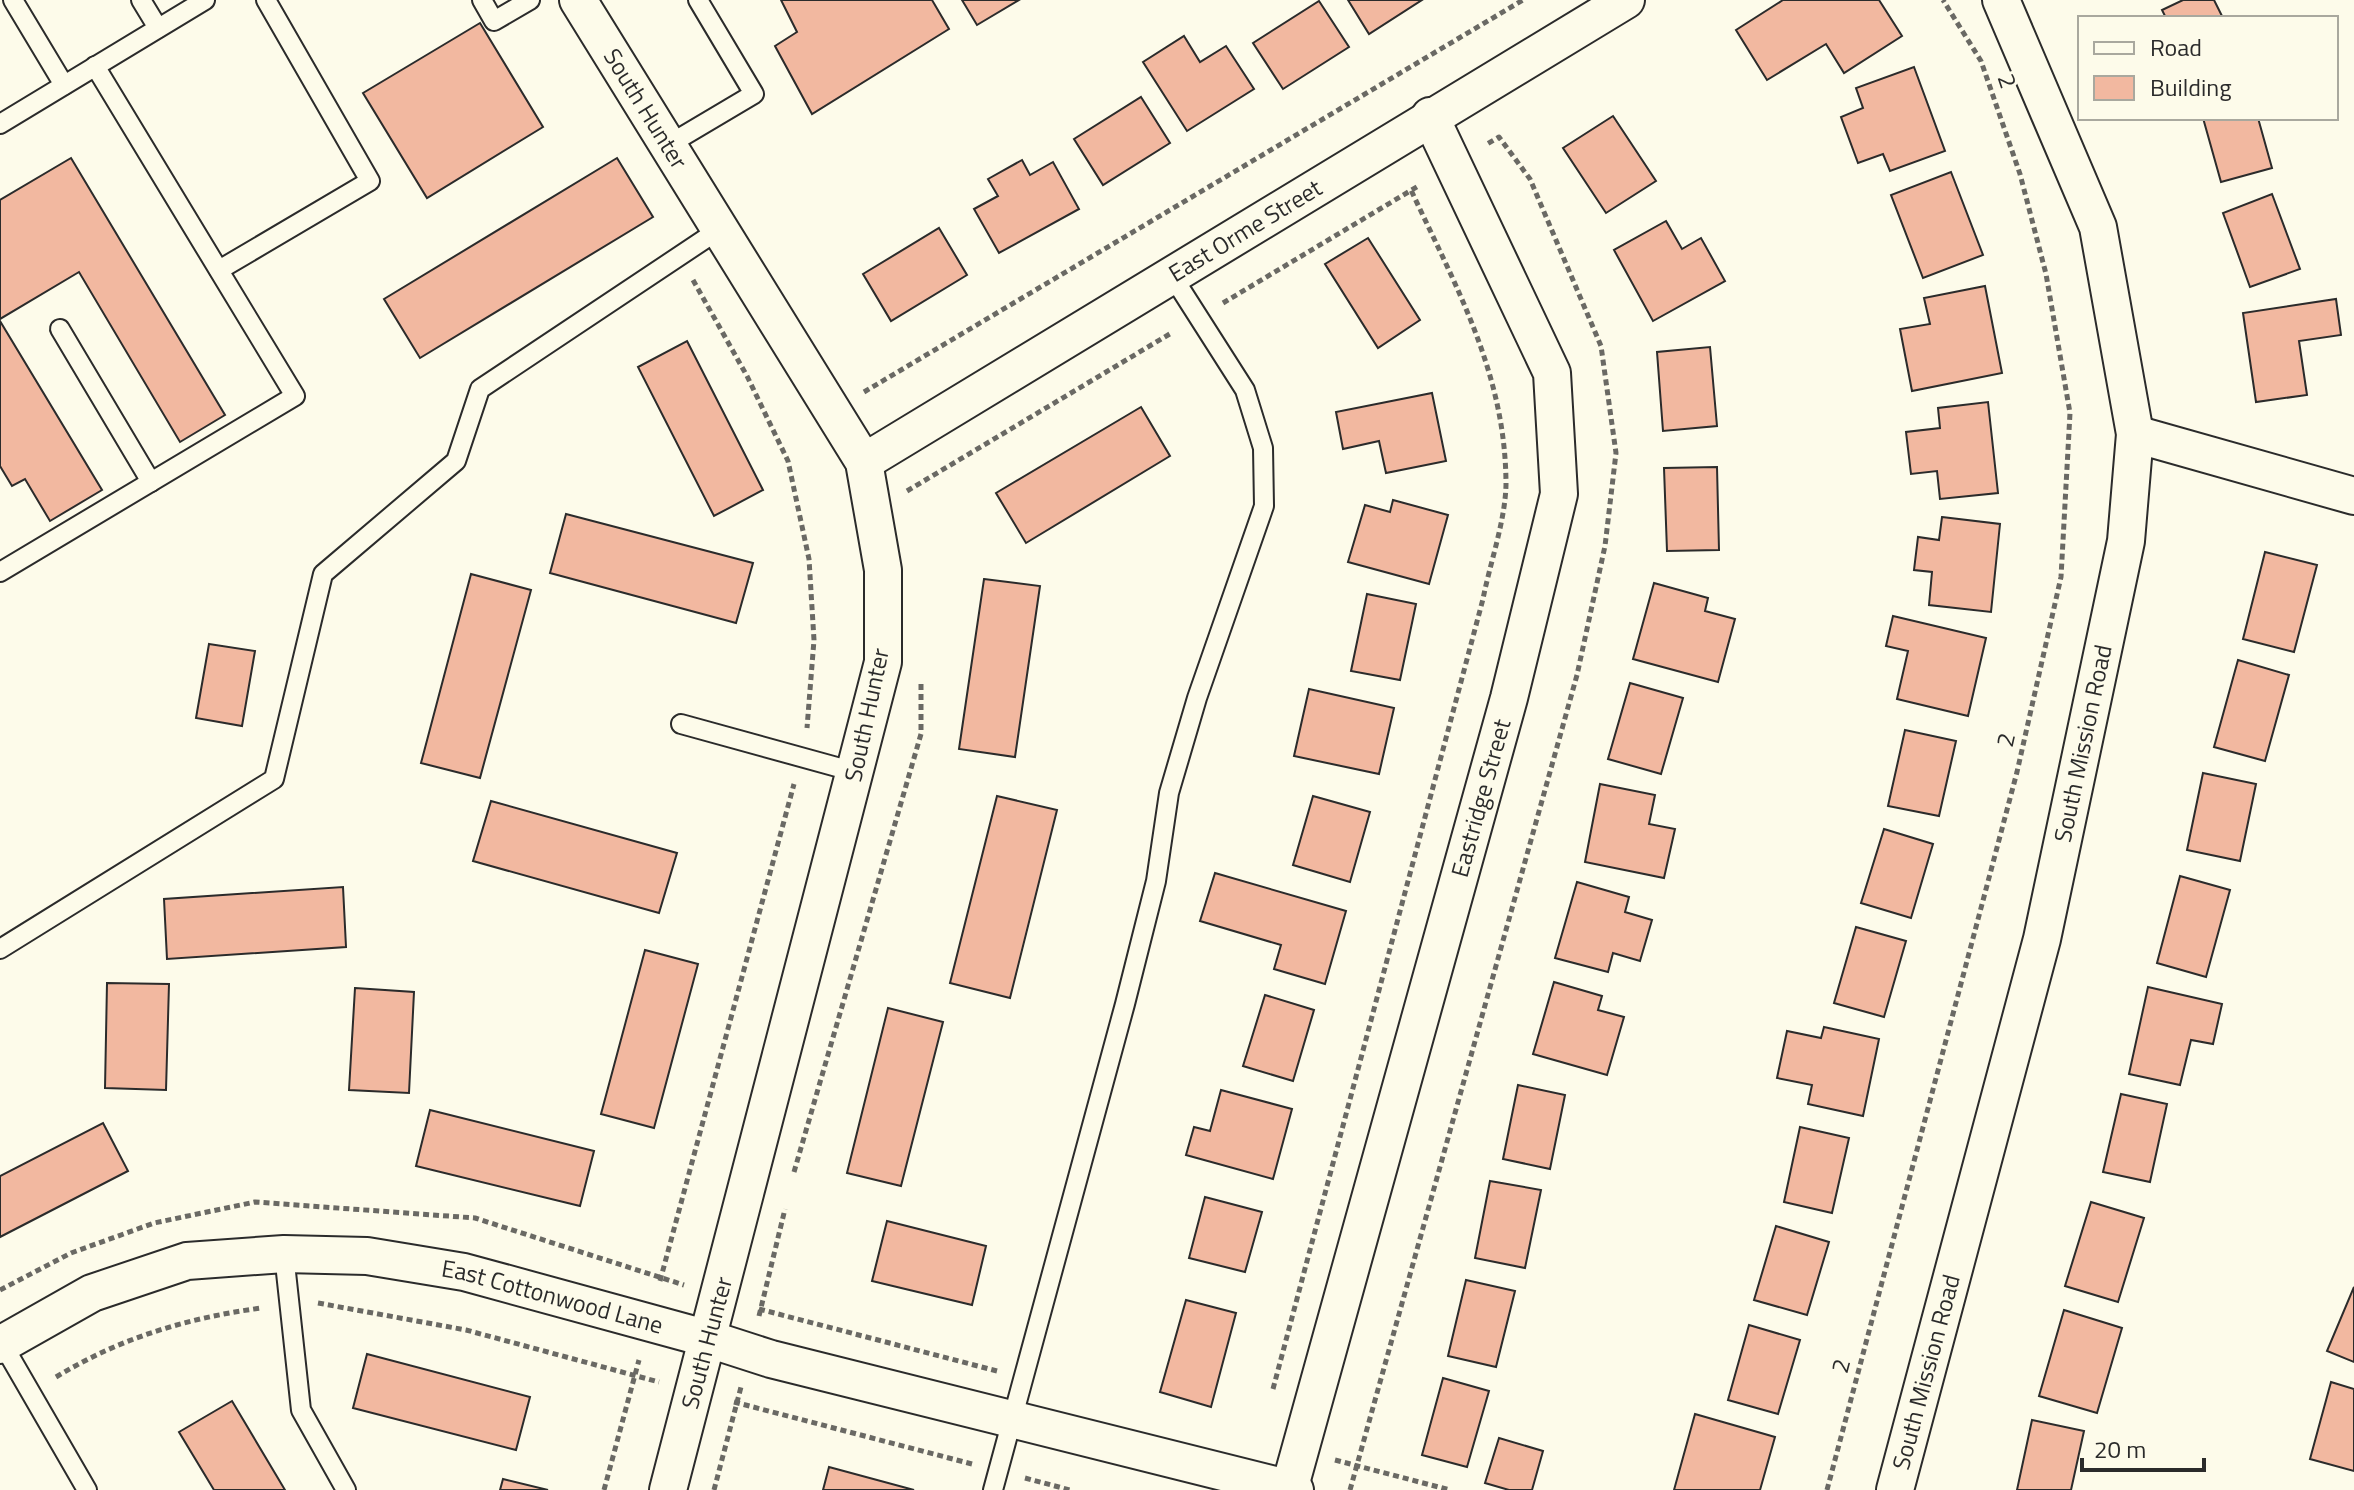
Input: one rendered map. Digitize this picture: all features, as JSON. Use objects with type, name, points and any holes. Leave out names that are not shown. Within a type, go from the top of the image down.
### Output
[{"type":"street","name":"South Hunter","points":[[578,0],[864,462],[883,570],[883,662],[668,1490]]},
{"type":"street","name":"East Orme Street","points":[[864,462],[1430,116],[1626,0]]},
{"type":"street","name":"South Mission Road","points":[[1895,1490],[2042,939],[2126,541],[2135,434],[2098,227],[2001,0]]},
{"type":"street","name":"Eastridge Street","points":[[1291,1490],[1509,698],[1559,494],[1552,373],[1430,116]]},
{"type":"street","points":[[2135,434],[2354,496]]},
{"type":"street","name":"East Cottonwood Lane","points":[[1,1344],[92,1293],[187,1261],[284,1254],[367,1256],[464,1272],[771,1359],[1291,1490]]},
{"type":"lane","points":[[13,0],[64,85]]},
{"type":"lane","points":[[141,0],[158,28]]},
{"type":"lane","points":[[0,124],[205,0]]},
{"type":"lane","points":[[219,270],[370,181],[266,0]]},
{"type":"lane","points":[[482,0],[494,21],[530,0]]},
{"type":"lane","points":[[668,145],[754,94],[698,0]]},
{"type":"lane","points":[[0,572],[295,396],[95,66]]},
{"type":"lane","points":[[0,949],[274,779],[323,574],[456,461],[480,389],[720,229]]},
{"type":"lane","points":[[993,1490],[1156,881],[1169,793],[1197,698],[1264,506],[1263,448],[1245,390],[1171,274]]},
{"type":"lane","points":[[60,329],[151,482]]},
{"type":"lane","points":[[681,724],[855,772]]},
{"type":"lane","points":[[284,1254],[287,1305],[301,1410],[346,1490]]},
{"type":"lane","points":[[1,1344],[87,1490]]},
{"type":"path","points":[[857,396],[1523,0]]},
{"type":"path","name":"2","points":[[1827,1490],[2017,772],[2061,577],[2070,413],[2046,274],[2020,174],[1981,61],[1943,0]]},
{"type":"path","points":[[1272,1394],[1483,599],[1506,488],[1502,421],[1486,352],[1411,190]]},
{"type":"path","points":[[604,1490],[802,757],[814,640],[809,559],[788,461],[747,376],[679,255]]},
{"type":"path","points":[[29,1393],[100,1350],[204,1316],[310,1302],[466,1330],[1070,1490]]},
{"type":"building","points":[[781,0],[932,0],[949,29],[812,114],[775,46],[797,32]]},
{"type":"building","points":[[962,0],[1019,0],[977,25]]},
{"type":"building","points":[[1348,0],[1422,0],[1369,34]]},
{"type":"building","points":[[1783,0],[1879,0],[1902,36],[1844,73],[1826,44],[1767,80],[1736,30]]},
{"type":"building","points":[[2183,0],[2214,0],[2222,16],[2165,16],[2162,10]]},
{"type":"building","points":[[1319,1],[1349,47],[1283,89],[1253,43]]},
{"type":"building","points":[[480,23],[543,127],[427,198],[363,93]]},
{"type":"building","points":[[1184,36],[1200,62],[1226,46],[1254,89],[1187,131],[1143,62]]},
{"type":"building","points":[[1914,67],[1945,151],[1890,171],[1883,154],[1858,163],[1841,117],[1863,108],[1856,88]]},
{"type":"building","points":[[1141,97],[1170,143],[1103,185],[1074,139]]},
{"type":"building","points":[[1613,116],[1656,181],[1606,213],[1563,148]]},
{"type":"building","points":[[2204,120],[2259,120],[2272,168],[2221,182]]},
{"type":"building","points":[[71,158],[225,415],[180,442],[79,272],[0,319],[0,200]]},
{"type":"building","points":[[617,158],[653,217],[420,358],[384,299]]},
{"type":"building","points":[[1022,160],[1030,175],[1053,162],[1079,209],[999,253],[974,209],[998,196],[988,179]]},
{"type":"building","points":[[1951,172],[1983,255],[1923,278],[1891,195]]},
{"type":"building","points":[[2272,194],[2300,269],[2250,287],[2223,213]]},
{"type":"building","points":[[1666,221],[1682,249],[1701,238],[1725,281],[1653,321],[1614,250]]},
{"type":"building","points":[[939,228],[967,275],[891,321],[863,274]]},
{"type":"building","points":[[1368,238],[1420,320],[1378,348],[1325,264]]},
{"type":"building","points":[[1985,286],[2002,373],[1912,391],[1900,329],[1930,324],[1924,298]]},
{"type":"building","points":[[2336,299],[2341,335],[2299,341],[2307,395],[2256,402],[2243,313]]},
{"type":"building","points":[[0,321],[102,490],[50,521],[25,479],[12,486],[0,466]]},
{"type":"building","points":[[687,341],[763,490],[714,516],[638,367]]},
{"type":"building","points":[[1710,347],[1717,426],[1663,431],[1657,352]]},
{"type":"building","points":[[1432,393],[1446,461],[1386,473],[1379,441],[1343,449],[1336,412]]},
{"type":"building","points":[[1988,402],[1998,493],[1940,499],[1937,471],[1911,474],[1906,432],[1940,428],[1938,408]]},
{"type":"building","points":[[1141,407],[1170,456],[1026,543],[996,493]]},
{"type":"building","points":[[1717,467],[1719,550],[1667,551],[1664,468]]},
{"type":"building","points":[[1393,500],[1448,515],[1429,584],[1348,562],[1365,505],[1390,512]]},
{"type":"building","points":[[566,514],[753,563],[736,623],[550,573]]},
{"type":"building","points":[[1942,517],[2000,524],[1991,612],[1929,605],[1932,572],[1914,570],[1918,537],[1939,540]]},
{"type":"building","points":[[2265,552],[2317,565],[2294,652],[2243,639]]},
{"type":"building","points":[[471,574],[531,590],[480,778],[421,763]]},
{"type":"building","points":[[984,579],[1040,586],[1015,757],[959,749]]},
{"type":"building","points":[[1654,583],[1708,598],[1705,611],[1735,619],[1718,682],[1633,659]]},
{"type":"building","points":[[1367,594],[1416,604],[1400,680],[1351,671]]},
{"type":"building","points":[[1893,616],[1986,638],[1968,716],[1897,699],[1908,651],[1886,646]]},
{"type":"building","points":[[209,644],[255,651],[242,726],[196,718]]},
{"type":"building","points":[[2238,660],[2289,675],[2265,761],[2214,747]]},
{"type":"building","points":[[1630,683],[1683,698],[1661,774],[1608,759]]},
{"type":"building","points":[[1309,689],[1394,708],[1379,774],[1294,756]]},
{"type":"building","points":[[1905,730],[1956,741],[1939,816],[1888,806]]},
{"type":"building","points":[[2203,773],[2256,784],[2240,861],[2187,850]]},
{"type":"building","points":[[1600,784],[1655,795],[1649,824],[1675,829],[1664,878],[1585,862]]},
{"type":"building","points":[[997,796],[1057,810],[1010,998],[950,983]]},
{"type":"building","points":[[1313,796],[1370,812],[1350,882],[1293,865]]},
{"type":"building","points":[[491,801],[677,853],[659,913],[473,861]]},
{"type":"building","points":[[1884,829],[1933,844],[1911,918],[1861,903]]},
{"type":"building","points":[[1215,873],[1346,911],[1325,984],[1274,969],[1281,945],[1200,921]]},
{"type":"building","points":[[2180,876],[2230,890],[2206,977],[2157,963]]},
{"type":"building","points":[[1577,882],[1629,897],[1625,912],[1652,920],[1640,961],[1613,953],[1608,972],[1555,958]]},
{"type":"building","points":[[343,887],[346,947],[167,959],[164,899]]},
{"type":"building","points":[[1856,927],[1906,941],[1884,1017],[1834,1003]]},
{"type":"building","points":[[645,950],[698,964],[654,1128],[601,1114]]},
{"type":"building","points":[[1554,982],[1602,996],[1598,1010],[1624,1017],[1607,1075],[1533,1054]]},
{"type":"building","points":[[107,983],[169,984],[166,1090],[105,1088]]},
{"type":"building","points":[[2148,987],[2222,1004],[2213,1044],[2191,1040],[2180,1085],[2129,1074]]},
{"type":"building","points":[[355,988],[414,992],[409,1093],[349,1090]]},
{"type":"building","points":[[1265,995],[1314,1010],[1293,1081],[1243,1066]]},
{"type":"building","points":[[888,1008],[943,1022],[901,1186],[847,1173]]},
{"type":"building","points":[[1824,1027],[1879,1039],[1863,1116],[1808,1104],[1812,1085],[1777,1078],[1787,1031],[1821,1038]]},
{"type":"building","points":[[1518,1085],[1565,1095],[1550,1169],[1503,1159]]},
{"type":"building","points":[[1221,1090],[1292,1109],[1273,1179],[1186,1155],[1194,1127],[1210,1131]]},
{"type":"building","points":[[2121,1094],[2167,1104],[2150,1182],[2103,1172]]},
{"type":"building","points":[[430,1110],[594,1151],[580,1206],[416,1166]]},
{"type":"building","points":[[103,1123],[128,1171],[0,1237],[0,1176]]},
{"type":"building","points":[[1800,1127],[1849,1138],[1832,1213],[1784,1202]]},
{"type":"building","points":[[1490,1181],[1541,1190],[1525,1268],[1475,1258]]},
{"type":"building","points":[[1205,1197],[1262,1212],[1245,1272],[1189,1258]]},
{"type":"building","points":[[2091,1202],[2144,1218],[2118,1302],[2065,1286]]},
{"type":"building","points":[[887,1221],[986,1246],[972,1305],[872,1281]]},
{"type":"building","points":[[1776,1226],[1829,1242],[1807,1315],[1754,1300]]},
{"type":"building","points":[[1466,1280],[1515,1291],[1496,1367],[1448,1356]]},
{"type":"building","points":[[2354,1287],[2354,1362],[2327,1351]]},
{"type":"building","points":[[1186,1300],[1236,1313],[1211,1407],[1160,1392]]},
{"type":"building","points":[[2064,1310],[2122,1328],[2097,1413],[2039,1396]]},
{"type":"building","points":[[1749,1325],[1800,1340],[1778,1414],[1728,1400]]},
{"type":"building","points":[[367,1354],[530,1397],[516,1450],[353,1408]]},
{"type":"building","points":[[1443,1378],[1489,1391],[1467,1467],[1422,1455]]},
{"type":"building","points":[[2331,1382],[2354,1389],[2354,1471],[2310,1459]]},
{"type":"building","points":[[232,1401],[285,1490],[214,1490],[179,1432]]},
{"type":"building","points":[[1695,1414],[1775,1437],[1760,1490],[1674,1490]]},
{"type":"building","points":[[2032,1420],[2084,1431],[2071,1490],[2017,1490]]},
{"type":"building","points":[[1499,1438],[1543,1451],[1532,1490],[1509,1490],[1485,1483]]},
{"type":"building","points":[[829,1467],[914,1490],[823,1490]]},
{"type":"building","points":[[503,1479],[548,1490],[500,1490]]}]
